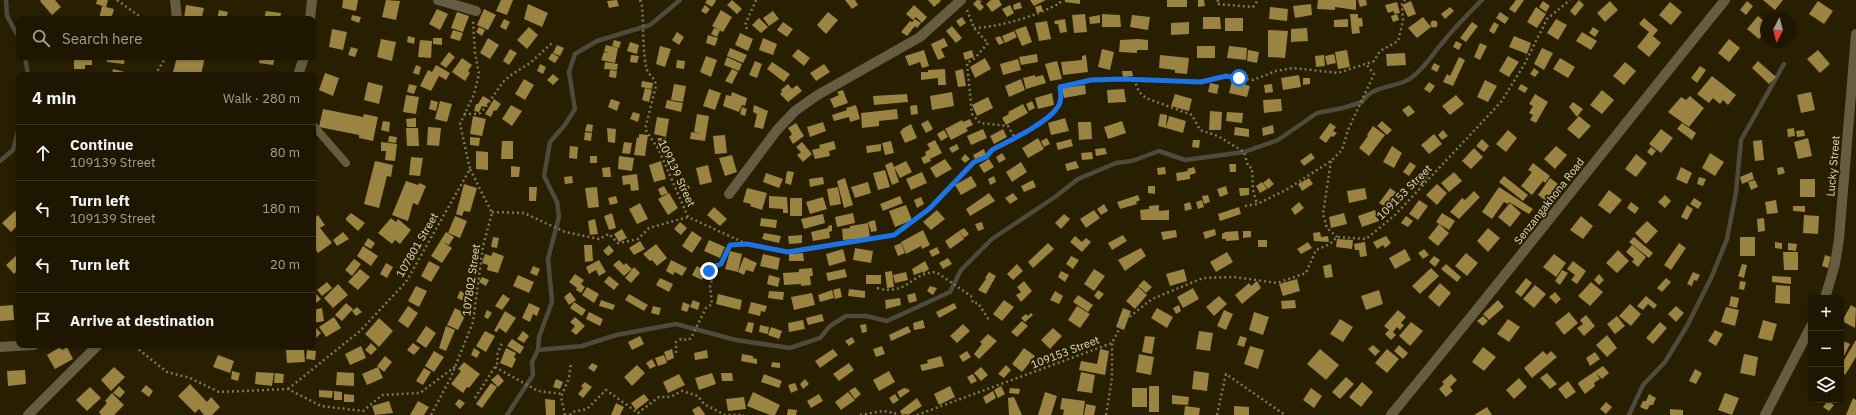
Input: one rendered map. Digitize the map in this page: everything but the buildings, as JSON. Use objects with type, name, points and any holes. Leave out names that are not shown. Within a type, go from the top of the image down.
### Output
[{"type":"street","points":[[175,0],[177,16]]},
{"type":"street","points":[[310,16],[312,0]]},
{"type":"street","points":[[438,0],[476,11]]},
{"type":"street","name":"Senzangakhona Road","points":[[1391,415],[1568,198],[1626,122],[1725,0]]},
{"type":"street","points":[[729,194],[776,130],[795,112],[816,96],[920,38],[963,4]]},
{"type":"street","name":"Lucky Street","points":[[1825,295],[1835,264],[1840,239],[1856,34]]},
{"type":"street","points":[[299,72],[303,60]]},
{"type":"street","points":[[1765,415],[1808,331]]},
{"type":"street","points":[[0,347],[16,346]]},
{"type":"street","points":[[28,415],[95,348]]},
{"type":"lane","points":[[316,128],[346,163]]},
{"type":"path","points":[[117,0],[139,16]]},
{"type":"path","name":"109139 Street","points":[[640,0],[648,72],[656,80],[656,86],[645,128],[659,150],[688,217],[747,244],[788,252],[894,235],[929,209],[974,162],[986,157],[992,150],[1048,118],[1058,107],[1061,98],[1060,87],[1091,80],[1134,79],[1201,82],[1226,76],[1253,80],[1276,71],[1293,68],[1338,73],[1374,61],[1380,51],[1398,41],[1403,21],[1402,4],[1405,0]]},
{"type":"path","points":[[747,30],[745,25],[756,0]]},
{"type":"path","points":[[974,28],[985,28],[1042,13],[1060,3],[1060,0]]},
{"type":"path","points":[[1218,0],[1218,4],[1253,7],[1258,0]]},
{"type":"path","name":"109153 Street","points":[[917,415],[1112,343],[1124,322],[1152,299],[1203,278],[1234,277],[1277,283],[1306,273],[1316,250],[1330,244],[1337,237],[1366,239],[1395,215],[1501,102],[1524,65],[1547,19],[1570,0]]},
{"type":"path","points":[[963,4],[974,28],[988,43],[975,58],[967,63],[972,114],[980,123],[1008,126],[1015,138]]},
{"type":"path","points":[[476,11],[473,30],[477,67],[480,74],[474,94],[460,124],[470,169],[492,212],[524,213],[565,232],[599,239],[609,234],[618,243],[638,239],[649,228],[688,217]]},
{"type":"path","points":[[464,114],[480,113],[510,75],[530,63],[552,44]]},
{"type":"path","points":[[157,72],[164,60]]},
{"type":"path","points":[[1245,206],[1257,204],[1286,190],[1331,161],[1342,150],[1348,130],[1373,79],[1374,74],[1366,64]]},
{"type":"path","points":[[1134,79],[1139,92],[1146,98],[1192,115],[1200,130],[1218,136],[1244,152],[1248,166],[1252,168],[1253,190],[1257,204]]},
{"type":"path","points":[[1331,161],[1323,214],[1327,228],[1337,237]]},
{"type":"path","name":"107801 Street","points":[[288,389],[360,331],[406,282],[470,169]]},
{"type":"path","name":"107802 Street","points":[[431,415],[456,366],[473,322],[483,246],[492,212]]},
{"type":"path","points":[[676,353],[676,342],[681,339],[688,340],[691,338],[706,308],[712,304],[710,287],[712,279],[709,271],[712,267],[721,264],[730,245],[747,244]]},
{"type":"path","points":[[877,288],[887,290],[902,288],[914,279],[929,272],[936,272],[971,296],[973,303],[978,303],[989,320]]},
{"type":"path","points":[[476,398],[498,362],[497,355],[502,343]]},
{"type":"path","points":[[1106,415],[1112,378],[1112,343]]},
{"type":"path","points":[[138,348],[167,372],[190,378],[219,392],[288,389],[321,406],[363,411],[382,395],[420,393],[456,366]]},
{"type":"path","points":[[565,415],[561,397],[569,378],[571,362]]},
{"type":"path","points":[[495,367],[538,391],[563,394]]},
{"type":"path","points":[[1217,415],[1226,374],[1285,415]]},
{"type":"path","points":[[570,415],[572,412],[587,409],[606,390],[638,413],[659,397],[670,397],[682,391],[698,396],[704,404],[725,415],[744,415]]},
{"type":"path","points":[[860,415],[883,411],[896,413],[896,415]]},
{"type":"waterway","points":[[6,0],[7,16],[16,32]]},
{"type":"waterway","points":[[507,415],[533,375],[532,362],[538,350],[539,337],[552,302],[548,259],[559,217],[557,202],[544,176],[550,142],[564,126],[575,109],[569,72],[575,54],[597,41],[650,25],[680,0]]},
{"type":"waterway","points":[[538,350],[582,346],[616,335],[676,324],[736,340],[790,348],[820,338],[830,326],[846,316],[866,316],[887,321],[950,292],[961,270],[992,239],[1055,197],[1078,179],[1116,163],[1132,161],[1159,151],[1185,160],[1244,152],[1278,140],[1317,113],[1343,108],[1362,102],[1372,92],[1406,81],[1421,70],[1453,30],[1482,0]]},
{"type":"waterway","points":[[26,60],[28,72]]},
{"type":"waterway","points":[[1629,415],[1643,385],[1665,362],[1687,326],[1712,276],[1727,239],[1736,192],[1741,140],[1784,64]]},
{"type":"waterway","points":[[0,161],[13,150],[16,139]]},
{"type":"route","points":[[709,271],[712,267],[721,264],[730,245],[747,244],[788,252],[894,235],[929,209],[974,162],[986,157],[992,150],[1048,118],[1058,107],[1061,98],[1060,87],[1091,80],[1122,79],[1201,82],[1226,76],[1239,78]]}]
